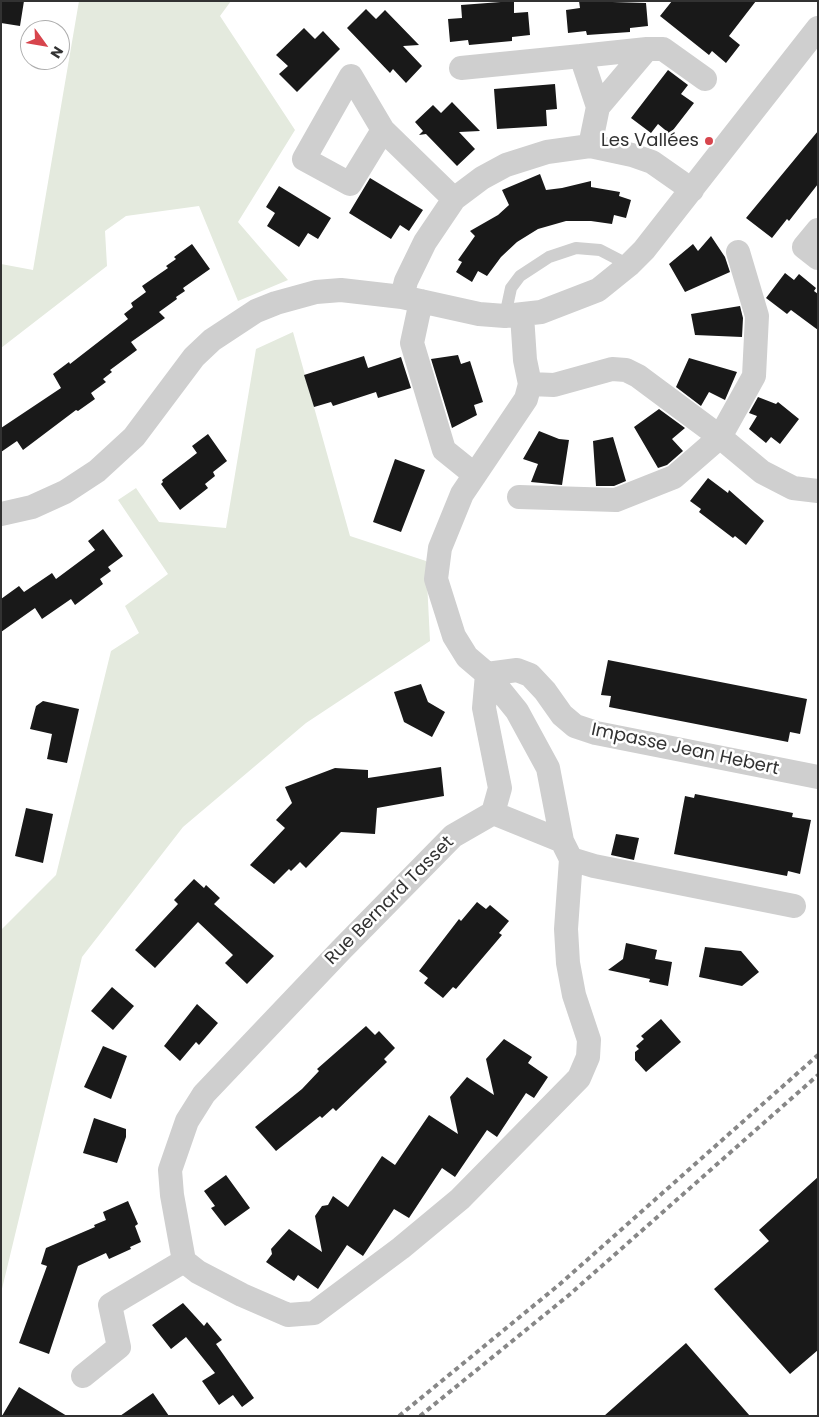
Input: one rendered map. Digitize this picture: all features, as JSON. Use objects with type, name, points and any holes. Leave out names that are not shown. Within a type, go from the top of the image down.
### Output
[{"type":"street","points":[[1,514],[32,507],[65,492],[97,471],[134,437],[194,357],[212,340],[256,312],[276,303],[324,291],[341,290],[411,299],[479,314],[513,315],[562,306],[598,290],[629,265],[692,190],[818,28]]},
{"type":"street","points":[[590,146],[598,108],[647,49]]},
{"type":"street","points":[[461,68],[663,49],[705,79]]},
{"type":"street","points":[[581,56],[598,108]]},
{"type":"street","points":[[383,130],[454,199]]},
{"type":"street","points":[[475,475],[444,450],[412,343],[411,299],[406,281],[425,242],[454,199],[482,178],[506,165],[546,152],[590,146],[632,155],[652,162],[692,190]]},
{"type":"street","points":[[818,230],[804,247],[818,258]]},
{"type":"street","points":[[519,497],[616,500],[674,477],[720,437],[754,376],[757,316],[738,252]]},
{"type":"street","points":[[83,1376],[119,1347],[110,1304],[184,1261],[198,1272],[242,1295],[288,1315],[314,1313],[394,1254],[460,1199],[532,1128],[579,1078],[588,1058],[589,1040],[574,995],[568,963],[566,929],[567,850],[548,768],[517,711],[487,674],[467,657],[454,636],[436,579],[440,548],[462,494],[526,399],[530,384],[513,315]]},
{"type":"street","points":[[530,384],[554,385],[612,369],[626,370],[638,376],[720,437],[762,472],[793,488],[818,491]]},
{"type":"street","name":"Impasse Jean Hebert","points":[[487,674],[517,670],[530,675],[545,691],[562,715],[575,726],[596,733],[818,777]]},
{"type":"street","points":[[487,674],[484,708],[500,788],[493,813],[567,850],[594,866],[794,906]]},
{"type":"street","name":"Rue Bernard Tasset","points":[[184,1261],[172,1196],[170,1170],[187,1121],[204,1094],[453,836],[493,813]]},
{"type":"lane","points":[[513,315],[511,288],[520,276],[549,257],[576,248],[600,250],[629,265]]},
{"type":"shaded area","points":[[79,1],[231,1],[220,16],[295,130],[238,222],[288,280],[238,301],[199,206],[126,216],[105,231],[107,266],[1,348],[1,264],[33,270],[67,70],[70,70],[70,54]]},
{"type":"shaded area","points":[[293,332],[350,536],[426,561],[430,641],[306,723],[183,827],[82,957],[1,1293],[1,930],[56,875],[111,651],[139,633],[125,606],[168,574],[118,500],[136,488],[159,522],[226,528],[256,349]]},
{"type":"building","points":[[1,1],[24,1],[20,26],[1,23]]},
{"type":"building","points":[[514,1],[514,13],[528,12],[530,35],[512,37],[512,41],[469,45],[468,40],[450,42],[448,19],[462,18],[461,5]]},
{"type":"building","points":[[579,1],[646,3],[648,26],[630,28],[630,32],[587,35],[586,31],[568,33],[566,10],[580,8]]},
{"type":"building","points":[[672,1],[756,1],[729,36],[740,45],[726,63],[712,51],[709,55],[660,16]]},
{"type":"building","points":[[366,9],[376,19],[385,10],[419,45],[403,46],[422,66],[406,83],[393,69],[390,73],[347,28]]},
{"type":"building","points":[[304,28],[315,39],[323,31],[340,49],[297,92],[279,74],[288,66],[276,55]]},
{"type":"building","points":[[668,70],[688,85],[681,94],[694,103],[670,134],[658,124],[651,133],[631,118]]},
{"type":"building","points":[[555,84],[557,109],[546,110],[547,126],[497,129],[494,89]]},
{"type":"building","points":[[452,102],[480,131],[459,132],[475,149],[457,166],[426,134],[419,135],[423,131],[415,122],[433,105],[441,113]]},
{"type":"building","points":[[818,131],[818,184],[789,221],[787,219],[772,238],[746,218]]},
{"type":"building","points":[[540,174],[546,190],[591,181],[591,187],[620,192],[619,196],[631,200],[626,218],[614,215],[612,224],[591,221],[566,221],[538,229],[517,242],[501,257],[487,276],[478,271],[472,282],[456,272],[462,262],[458,260],[475,236],[470,231],[498,215],[509,205],[502,190]]},
{"type":"building","points":[[370,178],[423,210],[409,231],[400,225],[391,239],[349,213]]},
{"type":"building","points":[[279,186],[331,218],[318,239],[308,233],[299,247],[267,226],[275,213],[266,207]]},
{"type":"building","points":[[711,236],[725,257],[730,272],[685,292],[669,264],[693,244],[698,251]]},
{"type":"building","points":[[192,244],[210,269],[183,288],[185,291],[176,297],[177,299],[159,312],[165,318],[131,342],[137,350],[110,370],[112,372],[103,379],[106,382],[91,393],[95,399],[78,411],[76,410],[23,450],[17,441],[1,452],[1,428],[61,388],[53,374],[69,362],[70,364],[128,319],[124,314],[133,307],[131,303],[146,292],[142,286],[168,268],[166,266],[176,259],[174,257]]},
{"type":"building","points":[[785,273],[794,280],[799,274],[816,288],[814,291],[818,294],[818,330],[791,310],[787,314],[766,298]]},
{"type":"building","points":[[740,306],[743,318],[742,337],[695,335],[691,314]]},
{"type":"building","points":[[458,355],[461,364],[470,361],[483,402],[474,405],[477,415],[452,428],[431,359]]},
{"type":"building","points":[[364,356],[368,368],[401,357],[411,388],[378,398],[376,392],[333,406],[331,402],[314,407],[304,375]]},
{"type":"building","points":[[689,358],[737,372],[725,400],[709,392],[701,406],[676,387]]},
{"type":"building","points":[[758,397],[776,404],[778,402],[799,419],[780,444],[771,437],[766,443],[749,429],[757,416],[749,413]]},
{"type":"building","points":[[659,409],[685,428],[672,439],[683,451],[667,465],[658,468],[634,427]]},
{"type":"building","points":[[539,431],[559,439],[569,440],[562,485],[531,482],[538,464],[523,459]]},
{"type":"building","points":[[208,434],[227,461],[213,472],[215,476],[205,484],[208,488],[180,510],[161,484],[162,480],[197,453],[192,446]]},
{"type":"building","points":[[613,437],[626,481],[614,486],[596,486],[593,441]]},
{"type":"building","points":[[395,459],[425,470],[401,532],[373,522]]},
{"type":"building","points":[[708,478],[728,493],[729,490],[764,521],[746,545],[735,536],[733,538],[699,512],[701,509],[690,501]]},
{"type":"building","points":[[103,529],[123,556],[108,567],[111,571],[100,579],[103,584],[75,605],[71,599],[42,619],[35,608],[1,632],[1,599],[19,586],[24,592],[52,573],[56,579],[95,550],[88,541]]},
{"type":"building","points":[[608,660],[807,699],[800,734],[790,732],[788,742],[609,707],[611,696],[601,695]]},
{"type":"building","points":[[421,684],[428,702],[445,712],[432,737],[404,722],[394,692]]},
{"type":"building","points":[[43,701],[79,709],[67,763],[47,759],[52,734],[30,729],[36,706]]},
{"type":"building","points":[[441,767],[444,796],[377,808],[375,834],[341,832],[306,868],[300,862],[291,871],[289,869],[274,884],[250,865],[285,828],[276,820],[292,803],[285,787],[335,768],[368,770],[368,778]]},
{"type":"building","points":[[695,794],[793,813],[792,817],[811,820],[800,874],[788,871],[787,876],[674,854],[685,796],[694,798]]},
{"type":"building","points":[[26,808],[53,814],[43,863],[15,856]]},
{"type":"building","points":[[616,834],[639,838],[634,860],[611,855]]},
{"type":"building","points":[[194,879],[204,888],[206,885],[220,898],[214,904],[274,956],[247,984],[225,963],[233,955],[198,922],[155,968],[135,950],[178,904],[174,900]]},
{"type":"building","points":[[477,902],[486,909],[490,905],[509,921],[499,933],[502,935],[456,989],[453,987],[443,998],[424,983],[428,978],[419,971],[459,919],[461,921]]},
{"type":"building","points":[[626,943],[657,950],[655,959],[672,962],[668,986],[649,982],[650,979],[608,970],[623,959]]},
{"type":"building","points":[[705,947],[741,951],[759,972],[742,986],[699,977]]},
{"type":"building","points":[[112,987],[134,1006],[113,1030],[91,1011]]},
{"type":"building","points":[[197,1004],[218,1023],[199,1045],[196,1042],[180,1061],[164,1046]]},
{"type":"building","points":[[661,1019],[681,1042],[646,1072],[635,1060],[635,1052],[639,1049],[636,1046],[644,1039],[641,1036]]},
{"type":"building","points":[[366,1026],[375,1035],[379,1031],[395,1048],[384,1059],[387,1062],[336,1111],[333,1108],[322,1118],[320,1116],[276,1151],[255,1127],[302,1089],[319,1071],[317,1069]]},
{"type":"building","points":[[504,1039],[532,1057],[528,1063],[548,1077],[534,1098],[526,1093],[497,1137],[487,1130],[455,1177],[442,1168],[409,1218],[394,1209],[363,1256],[347,1245],[318,1289],[298,1275],[294,1281],[266,1262],[272,1254],[271,1249],[289,1229],[322,1252],[315,1216],[322,1206],[328,1205],[333,1196],[348,1207],[382,1156],[395,1165],[429,1115],[458,1134],[450,1097],[467,1077],[494,1095],[486,1059]]},
{"type":"building","points":[[103,1046],[127,1056],[111,1099],[84,1087]]},
{"type":"building","points":[[94,1118],[126,1129],[126,1137],[117,1163],[83,1153]]},
{"type":"building","points":[[226,1175],[250,1208],[225,1226],[211,1208],[215,1206],[204,1191]]},
{"type":"building","points":[[818,1177],[818,1350],[790,1374],[714,1289],[769,1241],[759,1230]]},
{"type":"building","points":[[128,1201],[138,1224],[135,1226],[141,1242],[109,1259],[106,1253],[78,1266],[49,1354],[19,1343],[47,1266],[41,1264],[46,1248],[95,1227],[94,1225],[106,1220],[103,1212]]},
{"type":"building","points":[[183,1303],[204,1326],[207,1322],[222,1340],[216,1344],[254,1398],[242,1407],[233,1395],[219,1405],[202,1381],[215,1373],[186,1337],[171,1349],[152,1325]]},
{"type":"building","points":[[686,1343],[750,1416],[604,1416]]},
{"type":"building","points":[[19,1387],[67,1416],[2,1416]]},
{"type":"building","points":[[153,1393],[169,1416],[120,1416]]},
{"type":"railway","points":[[399,1416],[560,1284],[818,1055]]},
{"type":"railway","points":[[420,1416],[569,1295],[818,1075]]},
{"type":"place","name":"Les Vallées","points":[[709,141]]}]
